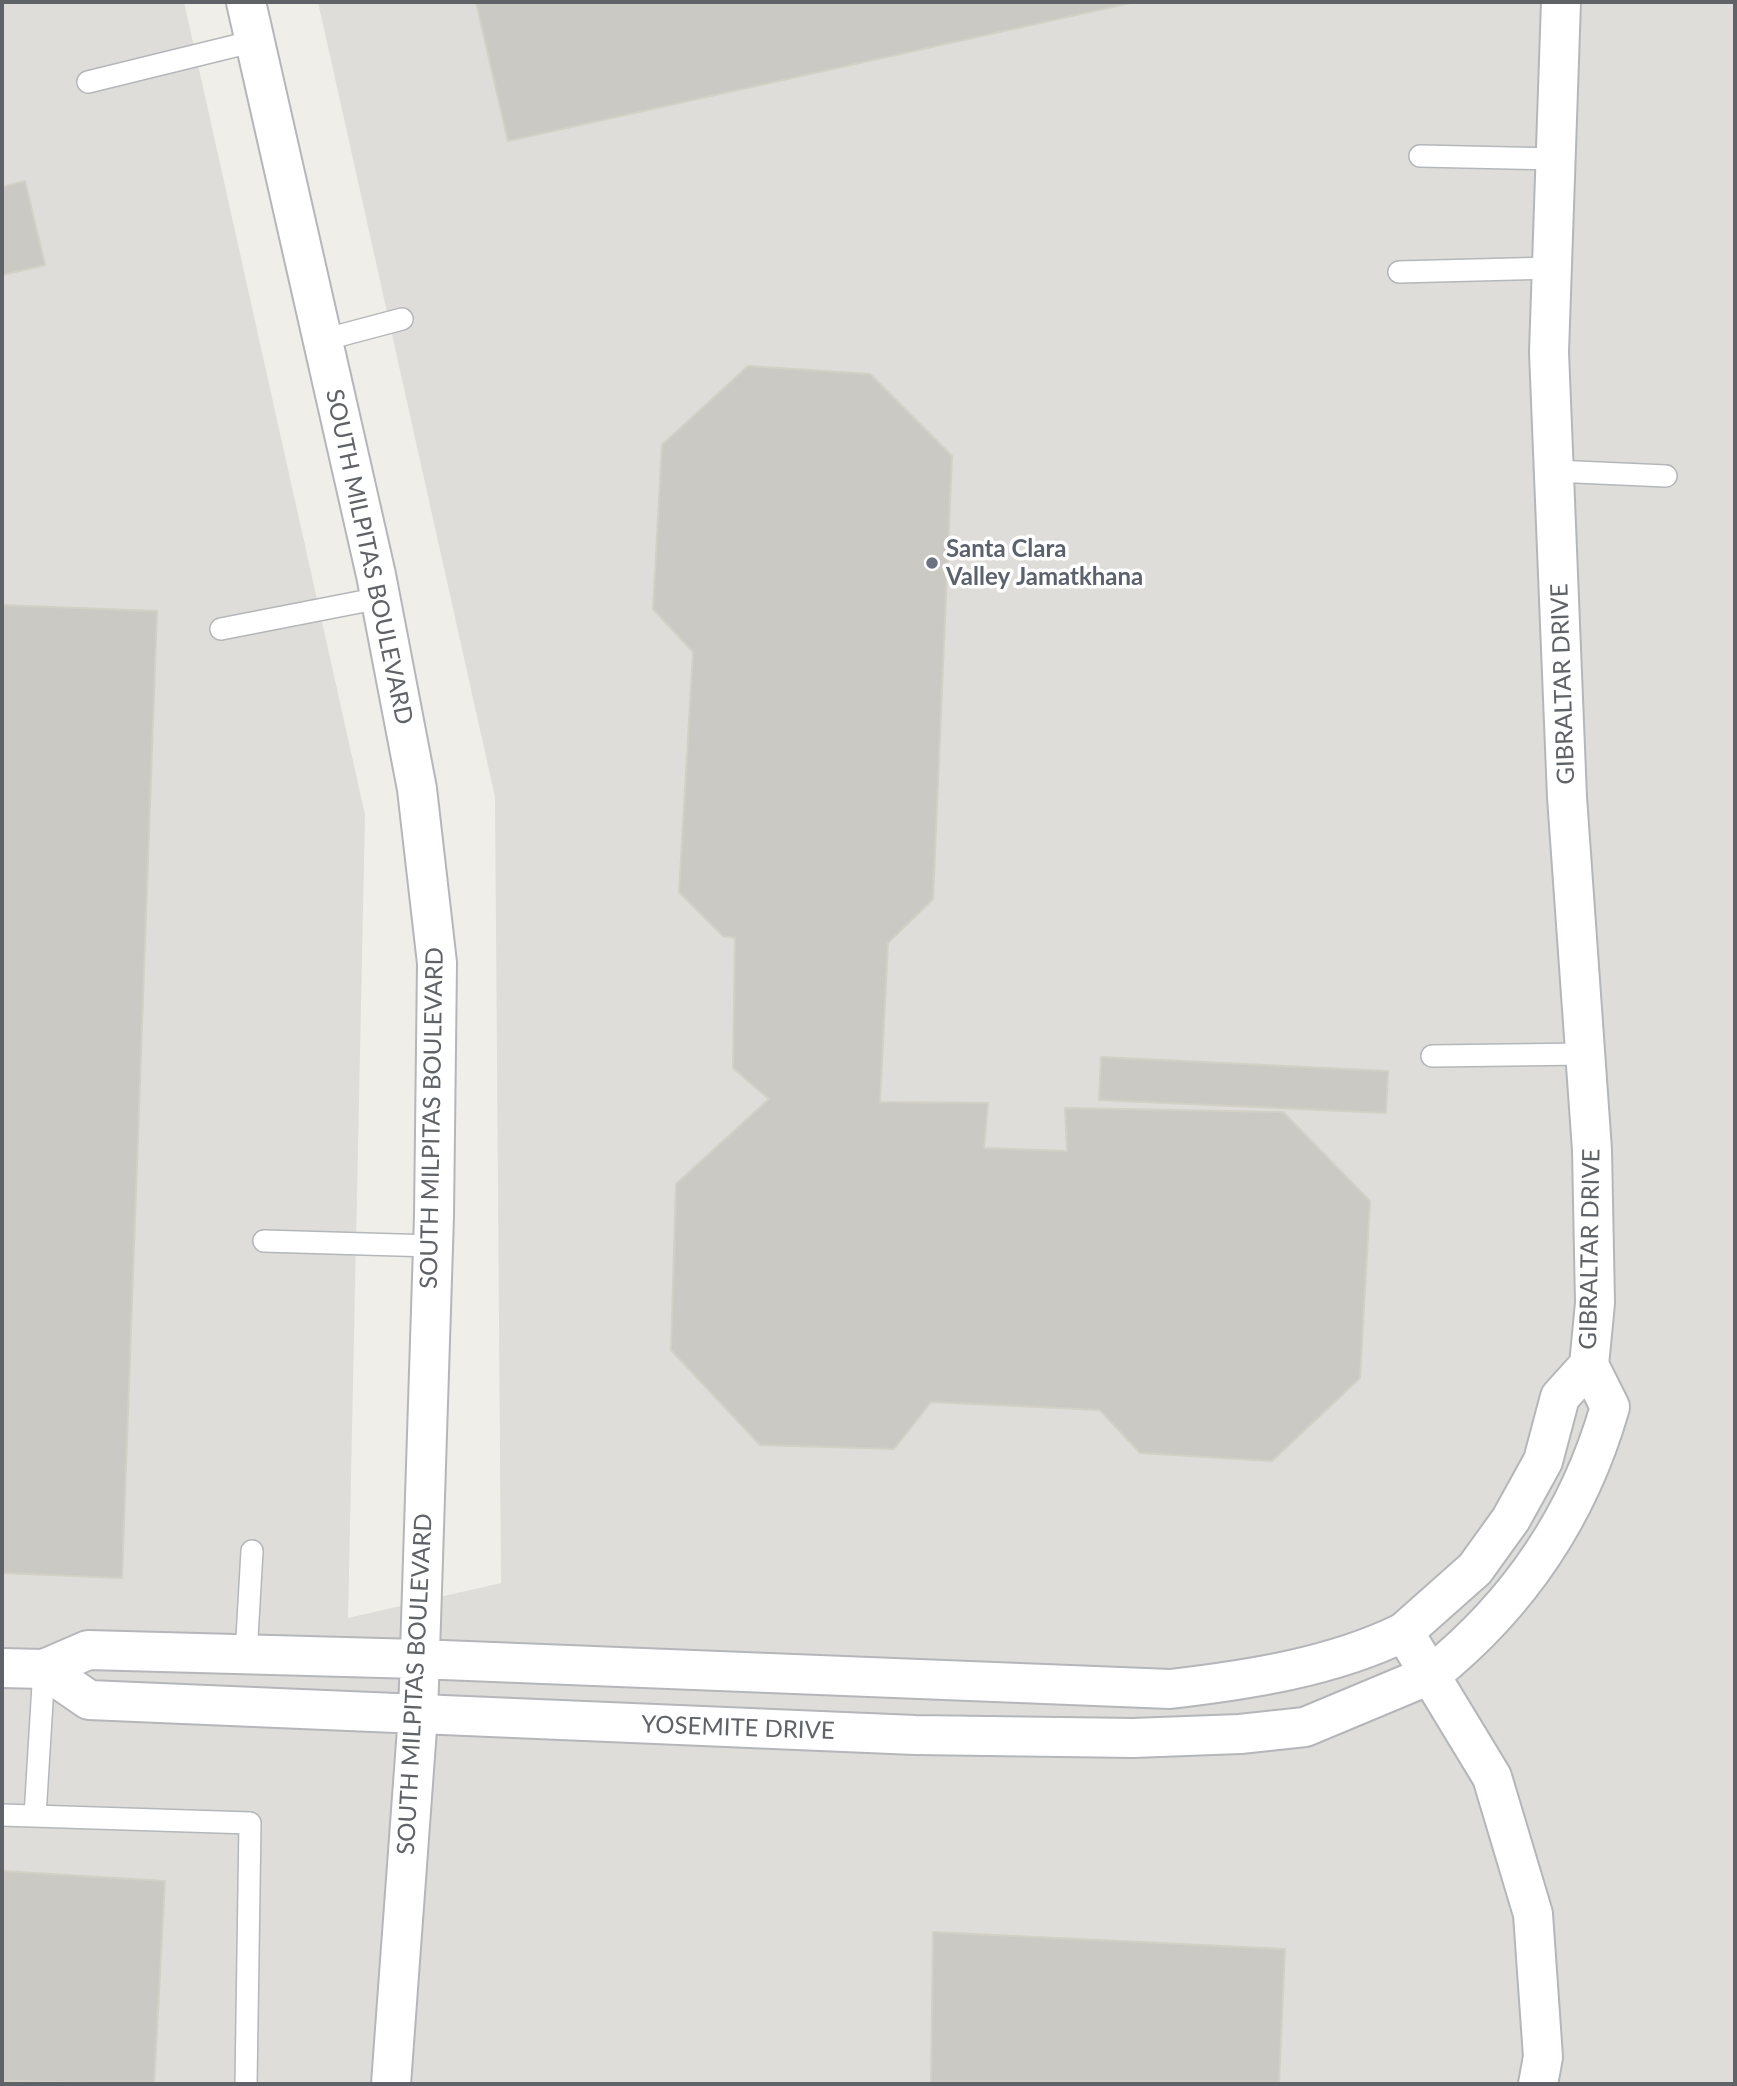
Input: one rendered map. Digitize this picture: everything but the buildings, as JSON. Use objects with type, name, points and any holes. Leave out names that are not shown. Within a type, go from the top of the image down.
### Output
[{"type":"main road","name":"SOUTH MILPITAS BOULEVARD","points":[[246,2],[380,598],[416,789],[437,963],[432,1245],[418,1715],[391,2084]]},
{"type":"main road","name":"GIBRALTAR DRIVE","points":[[1432,1674],[1465,1648],[1511,1596],[1554,1540],[1598,1450],[1610,1407],[1589,1364],[1595,1303],[1592,1150],[1567,797],[1549,352],[1561,2]]},
{"type":"main road","name":"GIBRALTAR DRIVE","points":[[1404,1632],[1475,1569],[1511,1519],[1543,1461],[1560,1397],[1589,1364]]},
{"type":"main road","points":[[2,1668],[44,1669],[88,1650],[418,1659],[1170,1689],[1233,1681],[1368,1650],[1404,1632],[1432,1674],[1492,1777],[1533,1914],[1543,2057],[1538,2084]]},
{"type":"main road","name":"YOSEMITE DRIVE","points":[[44,1669],[89,1700],[915,1735],[1133,1738],[1240,1734],[1305,1727],[1432,1674]]},
{"type":"lane","points":[[89,82],[255,41]]},
{"type":"lane","points":[[1420,156],[1556,159]]},
{"type":"lane","points":[[1399,272],[1552,268]]},
{"type":"lane","points":[[323,340],[401,319]]},
{"type":"lane","points":[[1554,471],[1666,476]]},
{"type":"lane","points":[[221,629],[380,598]]},
{"type":"lane","points":[[1432,1056],[1586,1054]]},
{"type":"lane","points":[[264,1241],[432,1245]]},
{"type":"lane","points":[[246,1655],[252,1551]]},
{"type":"lane","points":[[35,1816],[44,1669]]},
{"type":"lane","points":[[2,1815],[250,1824],[246,2084]]},
{"type":"shaded area","points":[[2,2],[184,2],[365,815],[348,1618],[501,1583],[495,797],[318,2],[1735,2],[1735,2084],[2,2084]]},
{"type":"place","name":"Santa Clara Valley Jamatkhana","points":[[932,563]]}]
